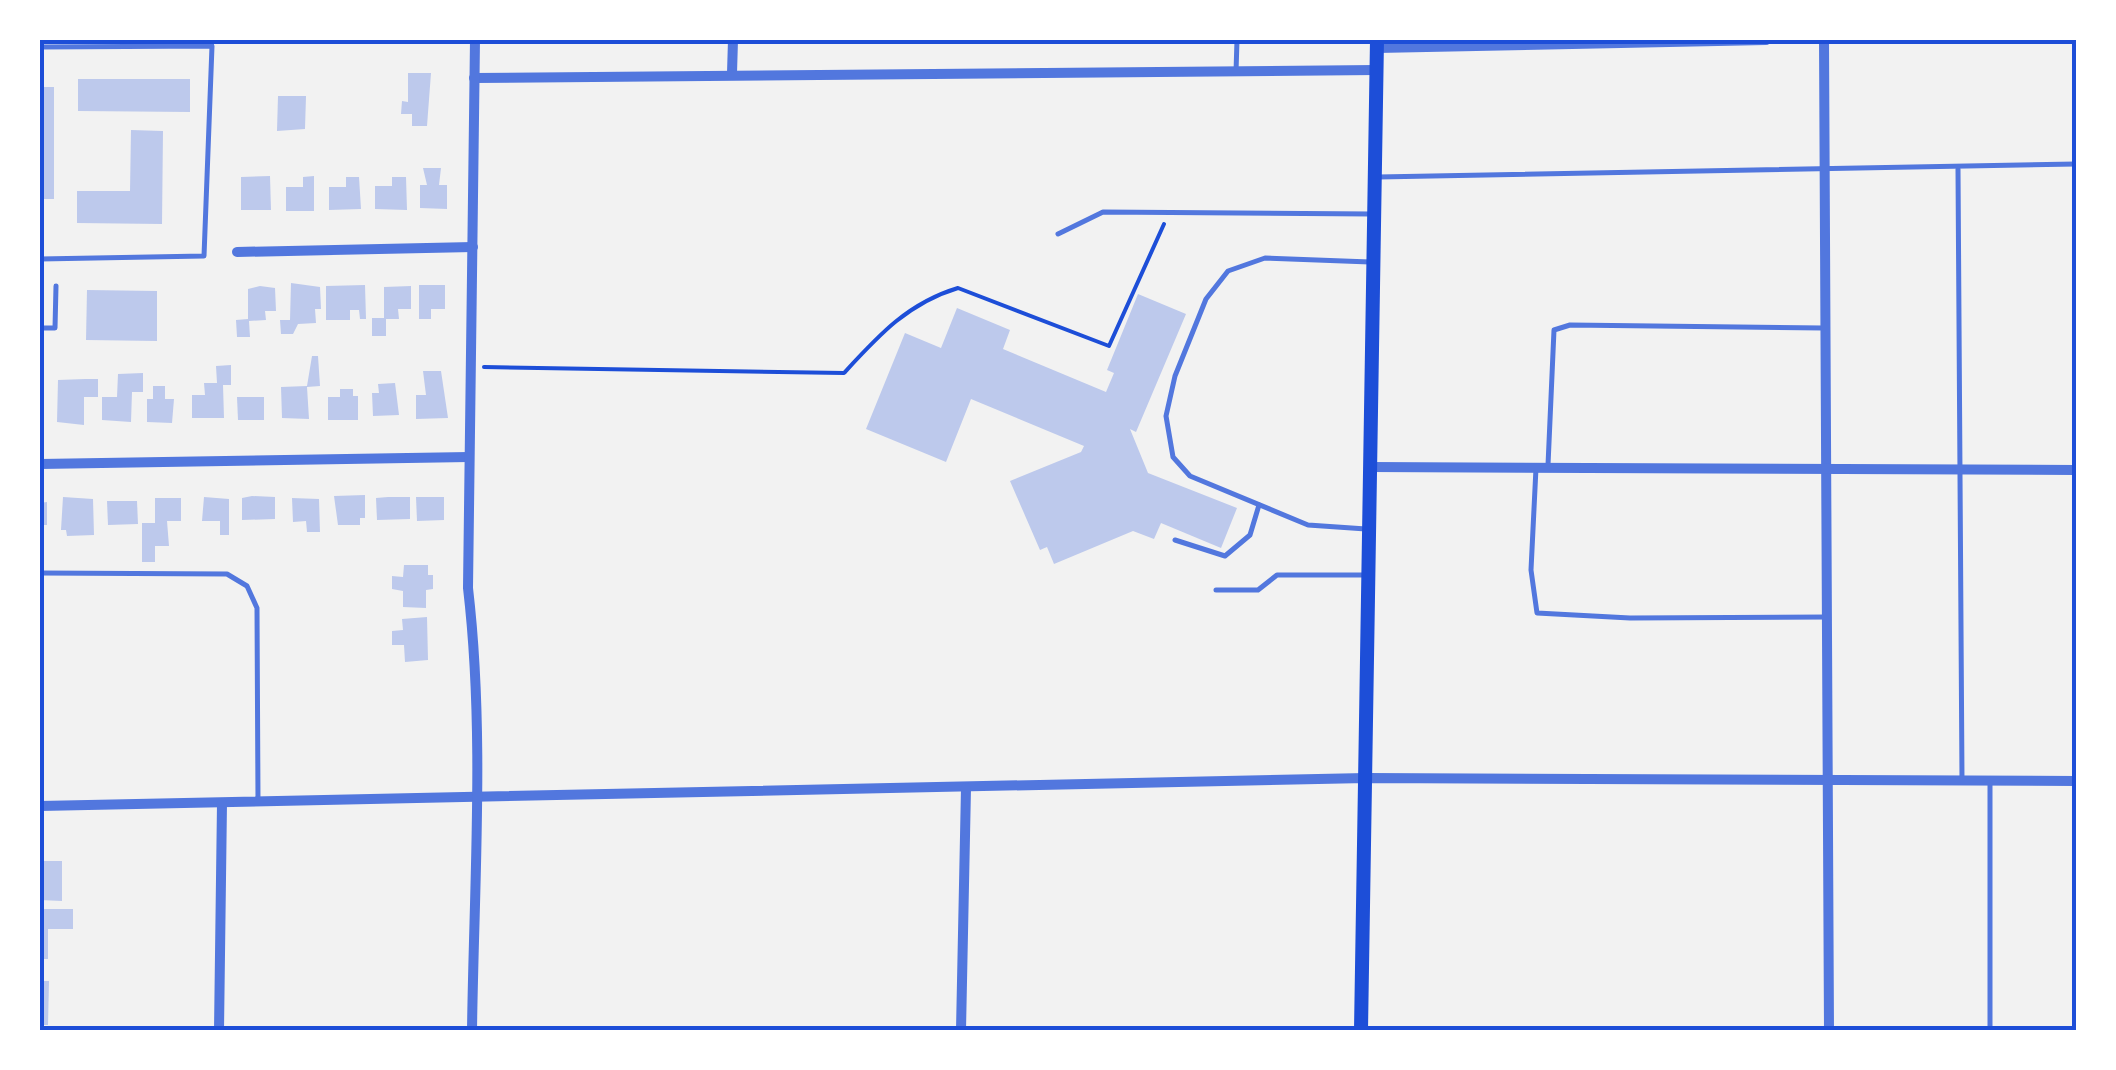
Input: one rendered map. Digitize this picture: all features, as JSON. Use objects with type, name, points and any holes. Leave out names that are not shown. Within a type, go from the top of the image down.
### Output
[{"type":"main road","points":[[1361,1030],[1377,44]]},
{"type":"street","points":[[472,1030],[476,657],[468,588],[475,40]]},
{"type":"street","points":[[732,74],[733,40]]},
{"type":"street","points":[[1377,44],[1766,40]]},
{"type":"street","points":[[1824,40],[1828,1030]]},
{"type":"street","points":[[474,78],[1376,70]]},
{"type":"street","points":[[237,252],[472,247]]},
{"type":"street","points":[[40,464],[469,457]]},
{"type":"street","points":[[1370,468],[2076,470]]},
{"type":"street","points":[[40,806],[1366,778],[2076,781]]},
{"type":"street","points":[[961,1030],[966,788]]},
{"type":"street","points":[[219,1030],[222,803]]},
{"type":"lane","points":[[1236,72],[1237,40]]},
{"type":"lane","points":[[40,47],[212,46],[204,256],[40,259]]},
{"type":"lane","points":[[1375,176],[2076,164]]},
{"type":"lane","points":[[1958,168],[1962,780]]},
{"type":"lane","points":[[1058,234],[1102,212],[1374,214]]},
{"type":"lane","points":[[1369,528],[1308,525],[1190,476],[1181,470],[1168,443],[1167,402],[1206,299],[1228,271],[1251,261],[1373,262]]},
{"type":"lane","points":[[40,328],[55,328],[56,286]]},
{"type":"lane","points":[[1824,328],[1589,325],[1554,330],[1531,570],[1537,613],[1630,618],[1828,617]]},
{"type":"lane","points":[[1176,540],[1225,556],[1250,535],[1259,505]]},
{"type":"lane","points":[[40,573],[227,574],[247,586],[256,608],[258,802]]},
{"type":"lane","points":[[1216,590],[1258,590],[1277,575],[1368,575]]},
{"type":"lane","points":[[1990,781],[1990,1030]]},
{"type":"path","points":[[470,366],[844,373],[883,330],[914,306],[958,288],[1109,346],[1168,212]]},
{"type":"building","points":[[408,73],[431,73],[427,126],[412,126],[412,114],[401,114],[402,101],[408,102]]},
{"type":"building","points":[[78,79],[190,79],[190,112],[78,111]]},
{"type":"building","points":[[40,87],[54,87],[54,199],[40,199]]},
{"type":"building","points":[[278,96],[306,96],[305,129],[277,131]]},
{"type":"building","points":[[131,130],[163,131],[162,224],[77,223],[77,191],[130,191]]},
{"type":"building","points":[[423,168],[441,168],[439,185],[447,185],[447,209],[420,208],[420,185],[427,185]]},
{"type":"building","points":[[270,176],[271,210],[241,210],[241,177]]},
{"type":"building","points":[[314,176],[314,211],[286,211],[286,187],[303,187],[303,177]]},
{"type":"building","points":[[346,177],[359,177],[361,209],[329,210],[329,187],[346,187]]},
{"type":"building","points":[[392,177],[406,177],[407,210],[375,209],[375,186],[392,186]]},
{"type":"building","points":[[291,283],[320,287],[321,309],[315,309],[316,323],[298,324],[293,334],[281,334],[280,320],[290,320]]},
{"type":"building","points":[[365,285],[366,319],[360,319],[359,310],[350,310],[350,320],[326,320],[326,286]]},
{"type":"building","points":[[419,285],[445,285],[445,309],[431,309],[431,319],[419,319]]},
{"type":"building","points":[[411,286],[411,309],[398,309],[399,319],[386,319],[386,336],[372,336],[372,318],[384,318],[384,287]]},
{"type":"building","points":[[275,288],[276,311],[265,311],[266,320],[249,321],[250,337],[237,337],[236,320],[248,319],[248,289]]},
{"type":"building","points":[[87,290],[157,291],[157,341],[86,340]]},
{"type":"building","points":[[1138,294],[1186,314],[1136,432],[1130,429],[1148,473],[1237,508],[1221,548],[1161,523],[1154,539],[1133,531],[1054,564],[1047,547],[1040,550],[1010,481],[1081,452],[1084,446],[971,399],[946,462],[866,429],[905,333],[941,348],[957,308],[1010,330],[1003,349],[1106,392],[1114,373],[1107,370]]},
{"type":"building","points":[[312,356],[318,356],[320,386],[307,387],[309,419],[282,418],[281,387],[307,386]]},
{"type":"building","points":[[231,365],[231,385],[223,385],[224,418],[192,418],[192,395],[205,395],[204,383],[217,383],[216,366]]},
{"type":"building","points":[[423,371],[441,371],[448,418],[416,419],[416,395],[426,395]]},
{"type":"building","points":[[143,373],[143,392],[132,392],[131,422],[102,420],[102,397],[117,397],[118,374]]},
{"type":"building","points":[[98,379],[98,397],[84,397],[84,425],[57,422],[58,380]]},
{"type":"building","points":[[395,383],[399,415],[373,416],[372,393],[379,393],[378,384]]},
{"type":"building","points":[[153,386],[165,386],[165,399],[174,399],[172,423],[147,422],[147,399],[153,399]]},
{"type":"building","points":[[340,389],[353,389],[353,396],[358,396],[358,420],[328,420],[328,397],[340,397]]},
{"type":"building","points":[[237,397],[264,397],[264,420],[238,420]]},
{"type":"building","points":[[365,495],[365,518],[360,518],[360,525],[338,525],[334,496]]},
{"type":"building","points":[[63,497],[93,499],[94,535],[67,536],[66,530],[61,530]]},
{"type":"building","points":[[204,497],[229,499],[229,535],[220,535],[220,521],[202,521]]},
{"type":"building","points":[[275,497],[275,519],[242,520],[242,498]]},
{"type":"building","points":[[410,497],[410,519],[377,520],[376,498]]},
{"type":"building","points":[[416,497],[444,497],[444,520],[417,521]]},
{"type":"building","points":[[155,498],[181,498],[181,521],[167,521],[169,546],[155,546],[155,562],[142,562],[142,523],[155,523]]},
{"type":"building","points":[[292,498],[319,499],[320,532],[307,532],[306,521],[293,522]]},
{"type":"building","points":[[107,501],[137,501],[138,524],[108,525]]},
{"type":"building","points":[[47,502],[47,525],[40,525],[40,503]]},
{"type":"building","points":[[404,565],[428,565],[433,589],[426,590],[426,608],[403,607],[403,591],[392,589],[392,576],[403,577]]},
{"type":"building","points":[[427,617],[428,660],[405,662],[404,645],[392,645],[392,631],[403,630],[402,619]]},
{"type":"building","points":[[40,861],[62,861],[62,901],[40,900]]},
{"type":"building","points":[[40,909],[73,909],[73,929],[48,929],[48,959],[40,959]]},
{"type":"building","points":[[40,981],[49,981],[48,1025],[40,1025]]}]
